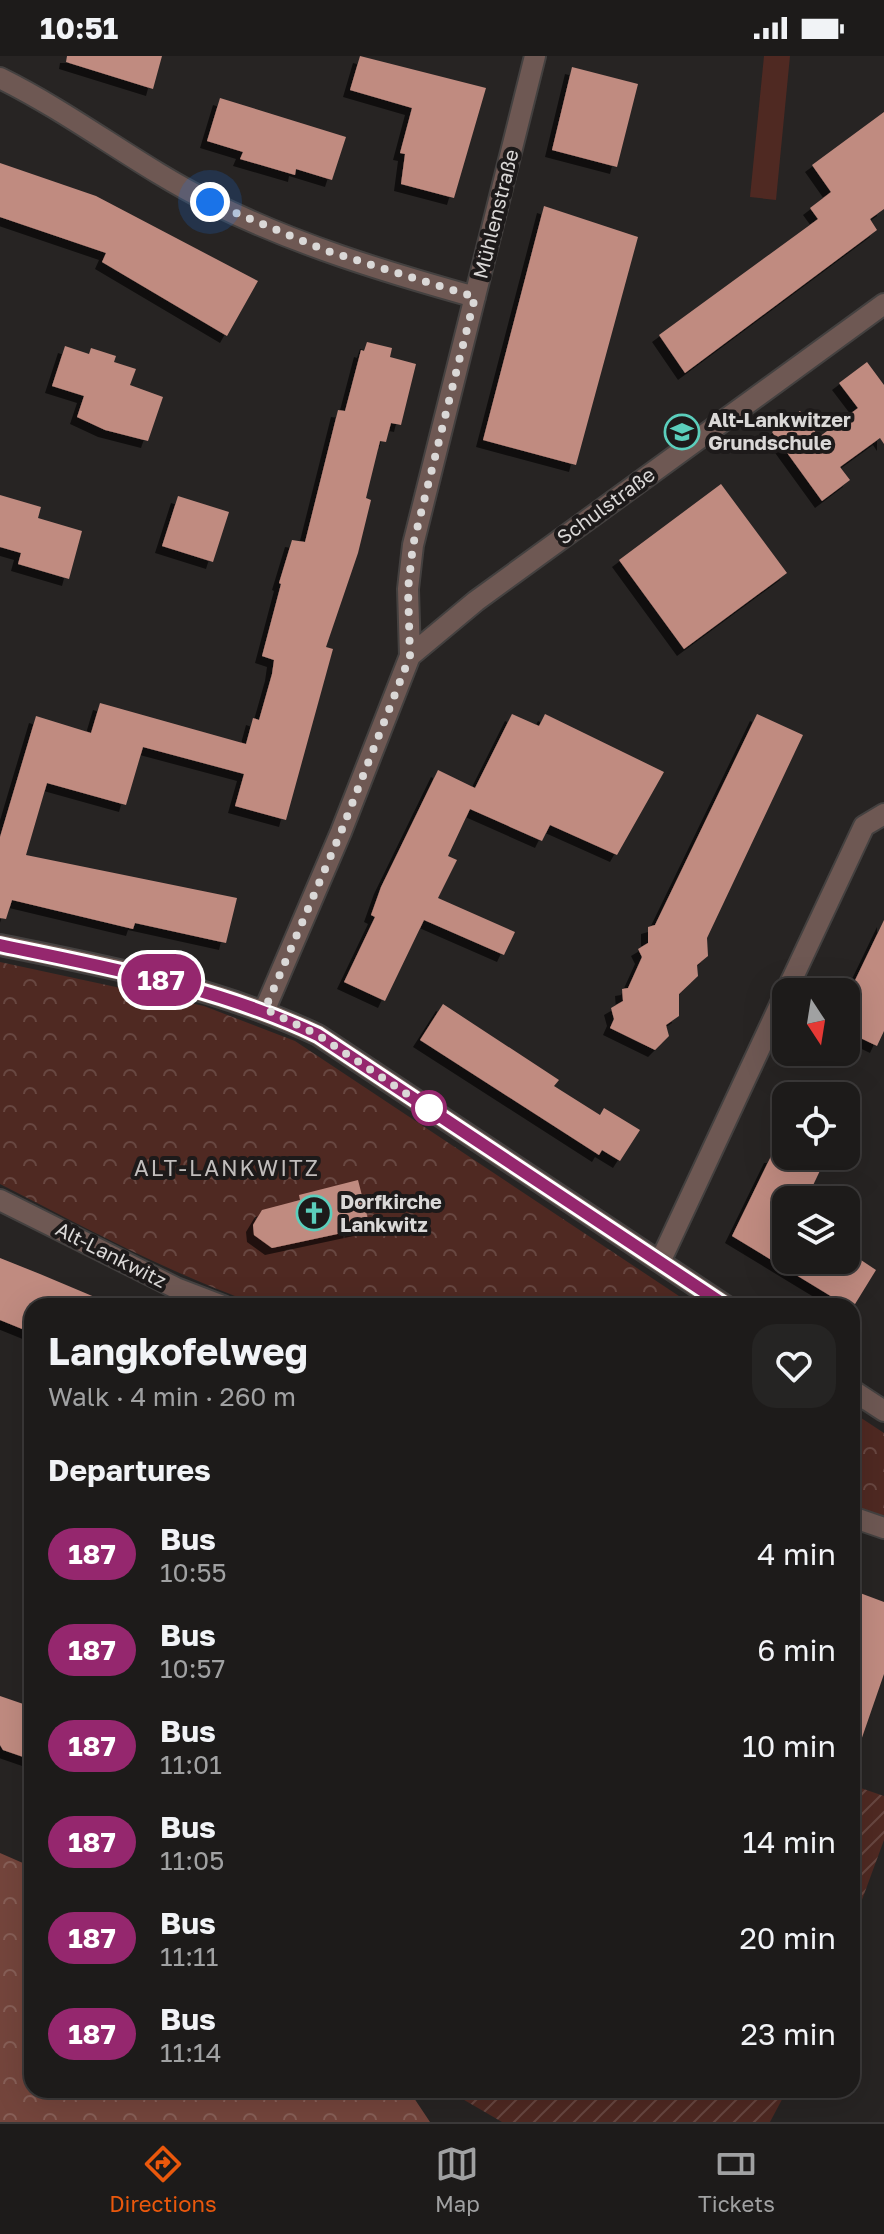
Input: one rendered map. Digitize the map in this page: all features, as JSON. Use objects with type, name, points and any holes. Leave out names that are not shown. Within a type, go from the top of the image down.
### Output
[{"type":"street","name":"Mühlenstraße","points":[[265,1009],[341,832],[410,656],[408,589],[413,545],[535,56]]},
{"type":"street","points":[[0,78],[40,98],[210,202],[327,251],[475,297]]},
{"type":"street","name":"Schulstraße","points":[[410,656],[476,601],[884,304]]},
{"type":"street","points":[[793,978],[864,826],[884,814]]},
{"type":"street","points":[[0,945],[196,988],[265,1009],[325,1039],[714,1298]]},
{"type":"street","points":[[660,1262],[772,1022]]},
{"type":"street","name":"Alt-Lankwitz","points":[[0,1200],[202,1298]]},
{"type":"street","points":[[860,1395],[884,1411]]},
{"type":"street","points":[[860,1520],[884,1528]]},
{"type":"green space","points":[[764,56],[790,56],[776,200],[750,197]]},
{"type":"green space","points":[[0,962],[204,1006],[295,1041],[682,1298],[240,1298],[162,1265],[0,1184]]},
{"type":"green space","points":[[860,1417],[884,1433],[884,1516],[860,1508]]},
{"type":"green space","points":[[860,1788],[884,1796],[884,1840],[860,1905]]},
{"type":"green space","points":[[0,1853],[24,1864],[24,2098],[414,2098],[430,2122],[0,2122]]},
{"type":"green space","points":[[461,2098],[783,2098],[770,2122],[502,2122]]},
{"type":"building","points":[[67,56],[162,56],[153,89],[66,62]]},
{"type":"building","points":[[360,56],[486,88],[454,198],[401,184],[405,154],[400,153],[412,108],[350,90]]},
{"type":"building","points":[[572,67],[638,84],[617,167],[552,150]]},
{"type":"building","points":[[220,98],[346,137],[332,180],[296,169],[295,175],[240,159],[243,152],[207,141]]},
{"type":"building","points":[[884,112],[884,209],[870,219],[877,230],[685,373],[659,335],[818,219],[810,208],[831,192],[812,165]]},
{"type":"building","points":[[0,163],[96,196],[258,281],[227,336],[102,262],[106,253],[0,217]]},
{"type":"building","points":[[544,206],[638,237],[576,465],[483,440]]},
{"type":"building","points":[[367,342],[392,348],[390,357],[416,364],[401,425],[391,423],[386,442],[380,441],[366,498],[371,500],[358,553],[326,647],[333,649],[286,820],[235,806],[244,774],[143,747],[126,805],[47,783],[26,855],[237,898],[226,943],[135,923],[133,929],[12,900],[6,919],[0,918],[0,837],[36,716],[91,733],[100,703],[246,744],[253,718],[259,720],[272,674],[274,660],[262,656],[279,583],[292,540],[305,542],[338,410],[345,411],[361,350],[364,351]]},
{"type":"building","points":[[65,346],[89,354],[91,348],[116,356],[114,362],[136,369],[130,385],[163,397],[148,441],[105,430],[77,417],[84,396],[52,386]]},
{"type":"building","points":[[867,362],[884,385],[884,444],[880,438],[840,467],[850,480],[822,501],[772,432],[800,411],[819,437],[858,408],[839,383]]},
{"type":"building","points":[[721,484],[787,573],[684,649],[619,560]]},
{"type":"building","points":[[0,495],[41,507],[38,518],[82,531],[69,579],[18,564],[21,553],[0,547]]},
{"type":"building","points":[[178,496],[229,512],[213,562],[162,546]]},
{"type":"building","points":[[512,714],[539,726],[545,714],[664,772],[617,855],[550,825],[542,841],[470,809],[448,856],[457,860],[438,898],[515,932],[504,955],[424,920],[385,1001],[344,982],[375,917],[371,915],[381,887],[438,770],[475,788]]},
{"type":"building","points":[[757,714],[803,735],[707,938],[708,956],[697,965],[698,976],[679,994],[679,1016],[666,1025],[669,1036],[655,1050],[610,1028],[614,1019],[611,1008],[623,1001],[622,989],[628,988],[642,957],[638,949],[648,943],[648,927],[655,925]]},
{"type":"building","points":[[884,920],[884,1031],[877,1046],[860,1038],[860,978],[856,978]]},
{"type":"building","points":[[443,1004],[559,1080],[554,1086],[600,1115],[604,1108],[640,1130],[620,1161],[602,1150],[599,1155],[420,1040]]},
{"type":"building","points":[[771,1156],[772,1170],[820,1170],[813,1186],[772,1186],[772,1260],[732,1236]]},
{"type":"building","name":"Dorfkirche Lankwitz","points":[[358,1180],[370,1227],[272,1248],[254,1235],[253,1225],[262,1210],[300,1200],[299,1195]]},
{"type":"building","points":[[0,1258],[97,1298],[24,1298],[24,1330],[0,1320]]},
{"type":"building","points":[[860,1260],[876,1270],[859,1298],[834,1298],[794,1274],[860,1274]]},
{"type":"building","points":[[860,1593],[884,1602],[884,1674],[860,1743]]},
{"type":"building","points":[[0,1696],[24,1704],[24,1757],[3,1750],[0,1745]]},
{"type":"bus line","name":"187","points":[[0,945],[208,991],[265,1009],[318,1035],[714,1298]]},
{"type":"place","name":"Alt-Lankwitzer Grundschule","points":[[682,432]]},
{"type":"place","name":"Dorfkirche Lankwitz","points":[[314,1213]]},
{"type":"district","name":"ALT-LANKWITZ","points":[[227,1168]]},
{"type":"route","points":[[210,202],[327,251],[475,297],[413,545],[408,589],[410,656],[341,832],[265,1009],[318,1035],[434,1112],[429,1108]]}]
